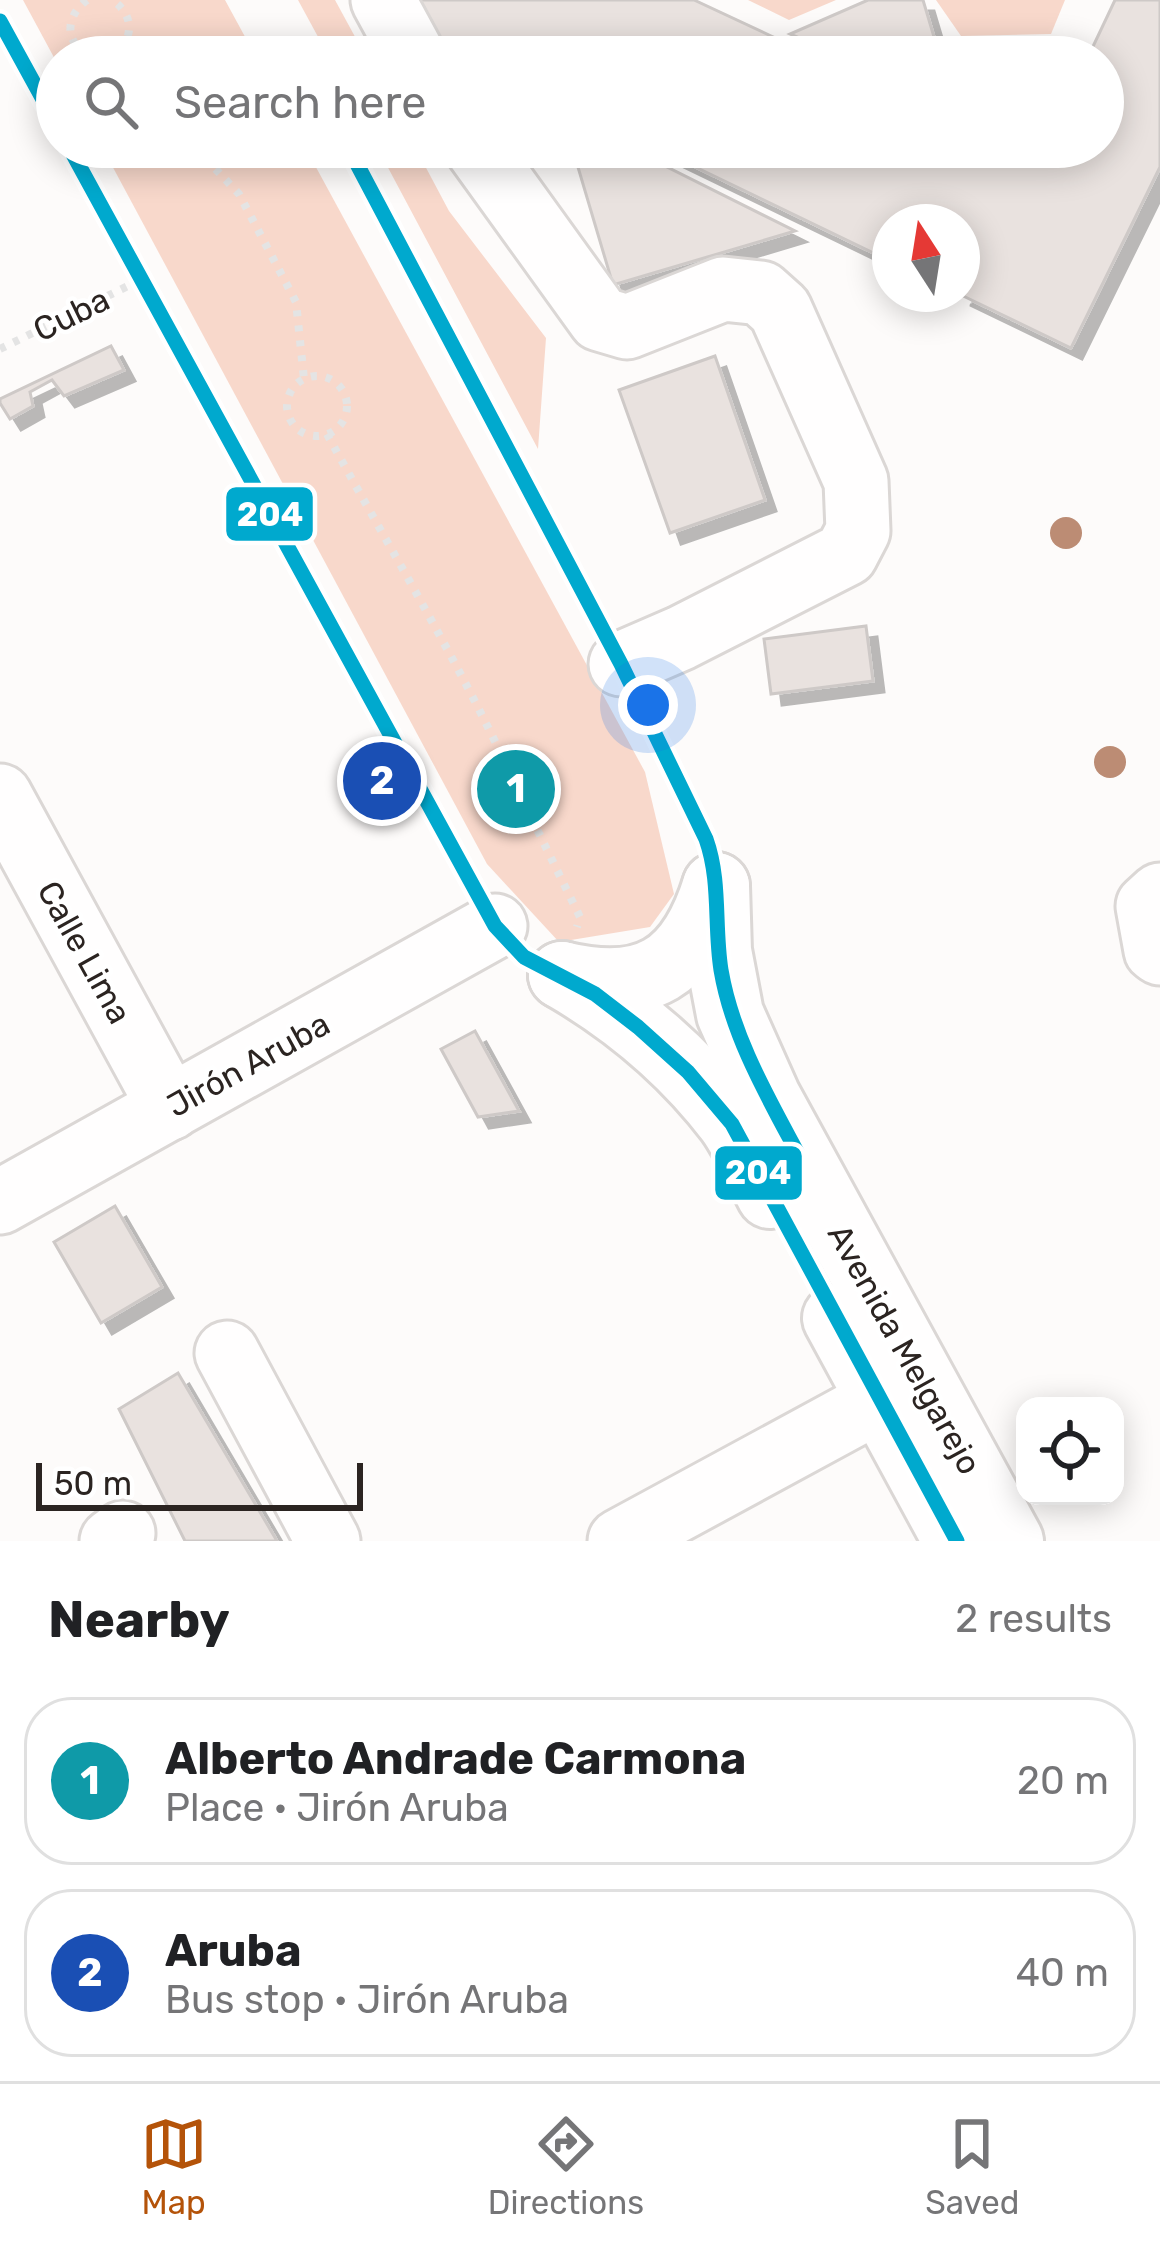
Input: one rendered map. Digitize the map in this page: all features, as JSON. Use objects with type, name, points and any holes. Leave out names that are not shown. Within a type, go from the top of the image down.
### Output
[{"type":"main road","name":"Avenida Melgarejo","points":[[562,975],[601,984],[642,978],[678,957],[704,926],[716,886],[718,951],[730,1014],[767,1097],[1010,1541]]},
{"type":"main road","name":"Avenida Melgarejo","points":[[562,975],[638,1027],[688,1072],[732,1124],[957,1541]]},
{"type":"street","points":[[382,0],[402,36]]},
{"type":"street","points":[[491,168],[600,320],[627,327],[723,289],[761,293],[780,310],[856,481],[858,531],[847,554],[622,664]]},
{"type":"street","name":"Calle Lima","points":[[0,796],[170,1108]]},
{"type":"street","points":[[1160,895],[1148,906],[1160,953]]},
{"type":"street","name":"Jirón Aruba","points":[[0,1202],[496,926]]},
{"type":"street","points":[[227,1353],[328,1541]]},
{"type":"street","points":[[620,1541],[880,1400]]},
{"type":"path","points":[[112,0],[125,10],[128,36]]},
{"type":"path","points":[[72,36],[74,11],[82,1]]},
{"type":"path","points":[[215,168],[239,194],[296,302],[304,380]]},
{"type":"path","name":"Cuba","points":[[0,349],[142,279]]},
{"type":"path","points":[[304,380],[332,380],[344,394],[346,414],[327,434],[307,434],[291,422],[287,403],[304,380]]},
{"type":"path","points":[[327,434],[458,665],[503,758]]},
{"type":"path","points":[[523,755],[548,773],[547,803],[531,817],[509,819],[486,796],[488,774],[503,758],[523,755]]},
{"type":"path","points":[[531,817],[580,917],[562,975]]},
{"type":"shaded area","points":[[23,0],[225,0],[245,36],[42,36]]},
{"type":"shaded area","points":[[298,0],[335,0],[355,36],[318,36]]},
{"type":"shaded area","points":[[748,0],[836,0],[789,20]]},
{"type":"shaded area","points":[[936,0],[1065,0],[1051,34],[961,36]]},
{"type":"shaded area","points":[[113,168],[316,168],[645,772],[674,894],[650,927],[559,942],[487,864]]},
{"type":"shaded area","points":[[388,168],[426,168],[449,211],[546,338],[538,449]]},
{"type":"building","points":[[421,0],[694,0],[771,36],[424,36],[407,28]]},
{"type":"building","points":[[868,0],[923,0],[934,36],[795,36],[790,34]]},
{"type":"building","points":[[1115,0],[1160,0],[1160,167],[1071,348],[980,304],[980,204],[872,204],[872,252],[697,168],[1124,168],[1124,36],[1098,36]]},
{"type":"building","points":[[578,168],[669,168],[795,231],[613,285]]},
{"type":"building","points":[[111,346],[124,370],[64,396],[52,380],[30,392],[33,406],[10,419],[0,403],[0,399]]},
{"type":"building","points":[[715,356],[765,500],[670,533],[619,390]]},
{"type":"building","points":[[866,626],[873,681],[771,694],[764,639]]},
{"type":"building","points":[[475,1031],[519,1111],[478,1117],[441,1049]]},
{"type":"building","points":[[115,1206],[162,1287],[101,1323],[54,1242]]},
{"type":"building","points":[[178,1373],[277,1541],[185,1541],[119,1409]]},
{"type":"transit line","name":"204","points":[[0,21],[36,87]]},
{"type":"transit line","name":"204","points":[[80,168],[495,926],[524,957],[595,994],[638,1027],[688,1072],[732,1124],[957,1541]]},
{"type":"transit line","name":"204","points":[[359,168],[621,664],[706,839],[714,871],[726,994],[752,1064],[797,1152]]},
{"type":"place","name":"Aruba","points":[[382,781]]},
{"type":"place","name":"Alberto Andrade Carmona","points":[[516,789]]}]
